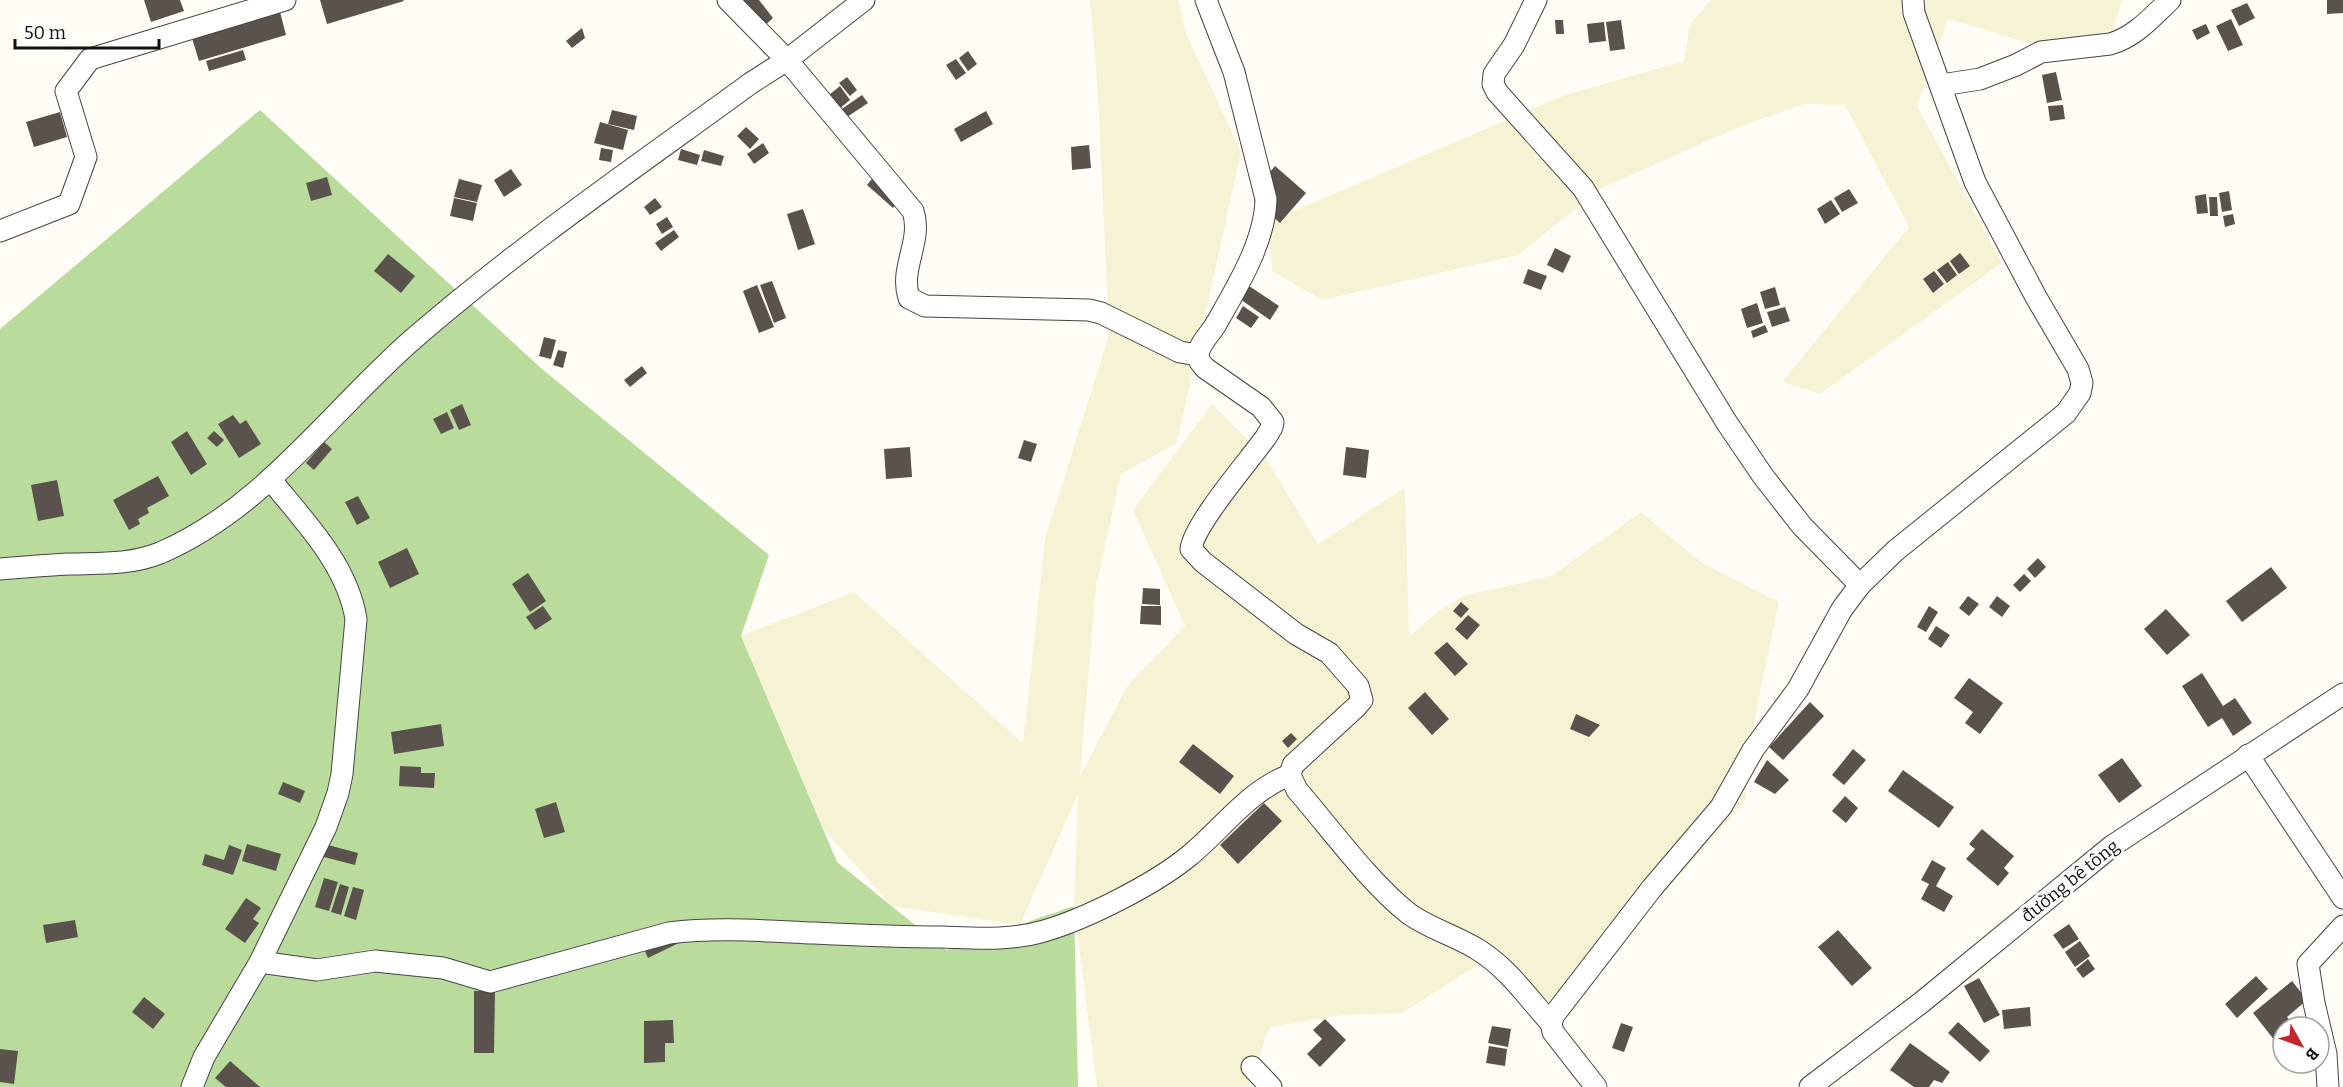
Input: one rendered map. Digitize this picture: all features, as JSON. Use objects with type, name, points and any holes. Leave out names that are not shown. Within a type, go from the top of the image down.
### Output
[{"type":"street","points":[[0,231],[69,204],[86,157],[66,91],[90,59],[285,0]]},
{"type":"street","points":[[728,0],[787,60],[913,211],[917,222],[916,234],[906,267],[905,286],[909,298],[925,306],[1089,310],[1101,313],[1180,352],[1198,355]]},
{"type":"street","points":[[0,569],[131,563],[158,554],[191,538],[245,501],[270,479],[409,342],[480,282],[751,83],[787,60],[864,0]]},
{"type":"street","points":[[1206,0],[1234,72],[1266,200],[1265,219],[1249,262],[1198,355],[1205,368],[1261,407],[1273,422],[1266,437],[1207,516],[1194,537],[1191,549],[1203,562],[1296,634],[1329,653],[1358,686],[1362,700],[1293,765],[1290,775],[1297,790],[1403,909],[1479,950],[1517,981],[1551,1023],[1559,1042],[1596,1087]]},
{"type":"street","points":[[1536,0],[1514,45],[1494,74],[1493,84],[1497,92],[1583,188],[1727,423],[1763,476],[1802,526],[1860,585]]},
{"type":"street","points":[[1551,1023],[1554,1015],[1652,888],[1721,807],[1753,750],[1798,688],[1842,609],[1860,585],[1895,551],[2066,413],[2080,393],[2082,383],[2078,369],[2036,297],[1976,182],[1914,13],[1913,0]]},
{"type":"street","points":[[1941,85],[1980,79],[2041,52],[2121,41],[2132,35],[2170,0]]},
{"type":"street","points":[[192,1087],[204,1057],[260,962],[326,827],[342,774],[356,619],[352,600],[337,566],[270,479]]},
{"type":"street","name":"đường bê tông","points":[[1810,1087],[1922,1002],[2112,846],[2343,694]]},
{"type":"street","points":[[2248,755],[2343,898]]},
{"type":"street","points":[[260,962],[317,970],[375,961],[443,968],[490,982],[669,933],[689,931],[750,930],[1017,938],[1044,932],[1078,919],[1170,871],[1204,843],[1262,788],[1290,775]]},
{"type":"street","points":[[2328,1087],[2326,1054],[2308,964],[2343,926]]},
{"type":"street","points":[[1252,1067],[1271,1087]]},
{"type":"shaded area","points":[[1090,0],[1178,0],[1186,33],[1241,152],[1177,443],[1121,474],[1096,586],[1080,776],[1128,685],[1185,626],[1133,510],[1212,404],[1265,457],[1318,544],[1405,487],[1409,637],[1435,614],[1463,596],[1551,576],[1641,512],[1702,563],[1779,602],[1753,726],[1745,801],[1672,884],[1550,1003],[1491,957],[1402,1013],[1342,1015],[1270,1027],[1248,1087],[1097,1087],[1074,906],[1078,794],[1020,925],[892,906],[824,830],[741,636],[854,592],[1023,743],[1045,539],[1109,335],[1098,93]]},
{"type":"shaded area","points":[[1711,0],[2122,0],[2113,30],[2046,48],[1948,19],[1917,106],[2002,263],[1820,394],[1782,382],[1909,227],[1845,105],[1804,104],[1739,127],[1600,189],[1518,255],[1322,300],[1272,271],[1268,222],[1565,95],[1684,61],[1690,24]]},
{"type":"green space","points":[[260,110],[542,369],[769,555],[741,636],[837,862],[946,950],[1074,906],[1078,1087],[0,1087],[0,329]]},
{"type":"building","points":[[144,0],[180,0],[184,11],[151,22]]},
{"type":"building","points":[[320,0],[403,0],[404,1],[327,24]]},
{"type":"building","points":[[737,0],[759,0],[773,18],[759,31]]},
{"type":"building","points":[[2327,0],[2343,0],[2343,13],[2327,14]]},
{"type":"building","points":[[2247,3],[2255,18],[2239,26],[2231,10]]},
{"type":"building","points":[[279,8],[286,35],[199,61],[191,35]]},
{"type":"building","points":[[2231,19],[2243,45],[2228,51],[2216,26]]},
{"type":"building","points":[[1555,20],[1563,20],[1564,34],[1556,34]]},
{"type":"building","points":[[1621,20],[1625,49],[1610,51],[1606,22]]},
{"type":"building","points":[[1604,22],[1606,41],[1589,43],[1587,24]]},
{"type":"building","points":[[2206,24],[2210,33],[2197,40],[2192,30]]},
{"type":"building","points":[[582,28],[585,38],[572,48],[566,41]]},
{"type":"building","points":[[243,50],[246,60],[209,71],[206,61]]},
{"type":"building","points":[[968,51],[977,64],[968,71],[959,58]]},
{"type":"building","points":[[956,59],[966,73],[956,80],[946,65]]},
{"type":"building","points":[[2056,72],[2062,100],[2047,103],[2042,75]]},
{"type":"building","points":[[847,77],[857,90],[850,96],[839,83]]},
{"type":"building","points":[[840,86],[850,100],[839,109],[829,95]]},
{"type":"building","points":[[862,95],[868,103],[841,121],[836,113]]},
{"type":"building","points":[[2063,105],[2065,119],[2050,121],[2048,106]]},
{"type":"building","points":[[612,110],[637,116],[634,130],[608,124]]},
{"type":"building","points":[[986,111],[993,124],[961,142],[954,129]]},
{"type":"building","points":[[60,112],[67,137],[34,147],[26,122]]},
{"type":"building","points":[[600,122],[628,130],[623,150],[594,143]]},
{"type":"building","points":[[746,127],[759,139],[750,149],[737,136]]},
{"type":"building","points":[[763,143],[769,153],[754,164],[747,154]]},
{"type":"building","points":[[1089,145],[1091,168],[1072,170],[1071,147]]},
{"type":"building","points":[[601,148],[613,150],[611,162],[599,160]]},
{"type":"building","points":[[681,149],[700,155],[697,165],[678,160]]},
{"type":"building","points":[[704,150],[724,156],[721,166],[701,161]]},
{"type":"building","points":[[1275,166],[1306,193],[1280,223],[1254,200],[1265,188],[1260,184]]},
{"type":"building","points":[[511,169],[522,185],[504,197],[494,180]]},
{"type":"building","points":[[876,174],[902,198],[893,208],[867,185]]},
{"type":"building","points":[[327,177],[332,195],[311,201],[306,183]]},
{"type":"building","points":[[459,179],[482,185],[477,202],[454,197]]},
{"type":"building","points":[[1849,189],[1858,203],[1842,212],[1834,198]]},
{"type":"building","points":[[2229,191],[2232,210],[2222,212],[2219,193]]},
{"type":"building","points":[[2206,194],[2208,213],[2197,214],[2195,196]]},
{"type":"building","points":[[2209,197],[2217,197],[2218,216],[2210,216]]},
{"type":"building","points":[[454,198],[477,203],[473,221],[450,216]]},
{"type":"building","points":[[655,198],[662,207],[650,215],[644,207]]},
{"type":"building","points":[[1831,200],[1840,214],[1825,224],[1817,209]]},
{"type":"building","points":[[803,209],[815,244],[798,250],[787,214]]},
{"type":"building","points":[[2233,214],[2235,224],[2225,227],[2223,216]]},
{"type":"building","points":[[667,217],[673,227],[662,234],[656,224]]},
{"type":"building","points":[[674,230],[679,237],[661,251],[655,243]]},
{"type":"building","points":[[1555,248],[1571,256],[1563,273],[1547,265]]},
{"type":"building","points":[[1960,253],[1970,266],[1959,274],[1950,261]]},
{"type":"building","points":[[388,254],[415,276],[401,293],[374,271]]},
{"type":"building","points":[[1948,262],[1957,275],[1947,283],[1937,270]]},
{"type":"building","points":[[1528,269],[1547,276],[1541,290],[1523,283]]},
{"type":"building","points":[[1934,271],[1944,284],[1933,293],[1923,279]]},
{"type":"building","points":[[772,281],[786,318],[774,323],[760,285]]},
{"type":"building","points":[[1246,284],[1279,306],[1270,320],[1237,297]]},
{"type":"building","points":[[757,285],[774,327],[759,333],[743,291]]},
{"type":"building","points":[[1775,287],[1780,305],[1765,309],[1760,292]]},
{"type":"building","points":[[1757,303],[1763,323],[1747,328],[1741,309]]},
{"type":"building","points":[[1243,306],[1259,317],[1251,328],[1236,318]]},
{"type":"building","points":[[1785,307],[1790,321],[1772,327],[1767,312]]},
{"type":"building","points":[[1765,325],[1768,332],[1753,338],[1751,331]]},
{"type":"building","points":[[544,337],[556,340],[551,359],[539,356]]},
{"type":"building","points":[[558,350],[567,352],[563,368],[553,365]]},
{"type":"building","points":[[642,366],[647,373],[630,387],[624,380]]},
{"type":"building","points":[[462,404],[471,425],[459,430],[450,410]]},
{"type":"building","points":[[447,412],[454,428],[441,434],[433,419]]},
{"type":"building","points":[[233,415],[240,424],[246,420],[261,444],[239,458],[218,424]]},
{"type":"building","points":[[187,431],[207,464],[191,475],[171,442]]},
{"type":"building","points":[[214,431],[224,440],[217,447],[207,438]]},
{"type":"building","points":[[1024,440],[1037,444],[1031,462],[1018,458]]},
{"type":"building","points":[[324,442],[332,449],[314,470],[306,463]]},
{"type":"building","points":[[910,447],[912,477],[886,479],[884,449]]},
{"type":"building","points":[[1346,447],[1369,450],[1366,478],[1343,475]]},
{"type":"building","points":[[158,476],[169,496],[147,508],[149,513],[138,519],[140,524],[129,530],[113,500]]},
{"type":"building","points":[[57,480],[64,516],[38,521],[31,485]]},
{"type":"building","points":[[358,496],[370,518],[357,525],[345,502]]},
{"type":"building","points":[[407,548],[419,574],[390,588],[378,562]]},
{"type":"building","points":[[2038,558],[2046,567],[2035,578],[2027,569]]},
{"type":"building","points":[[2271,567],[2287,588],[2242,622],[2226,601]]},
{"type":"building","points":[[528,573],[546,601],[530,612],[512,584]]},
{"type":"building","points":[[2024,574],[2031,581],[2020,592],[2013,585]]},
{"type":"building","points":[[1143,588],[1160,589],[1160,605],[1142,604]]},
{"type":"building","points":[[1968,596],[1979,604],[1969,616],[1959,608]]},
{"type":"building","points":[[1997,596],[2010,606],[2002,617],[1989,607]]},
{"type":"building","points":[[1461,602],[1469,609],[1461,618],[1453,611]]},
{"type":"building","points":[[543,606],[552,619],[535,630],[526,617]]},
{"type":"building","points":[[1141,606],[1161,606],[1161,625],[1140,624]]},
{"type":"building","points":[[1929,606],[1938,612],[1926,632],[1917,627]]},
{"type":"building","points":[[2166,609],[2190,635],[2167,655],[2144,629]]},
{"type":"building","points":[[1468,615],[1480,625],[1467,640],[1455,629]]},
{"type":"building","points":[[1936,626],[1950,635],[1941,648],[1928,639]]},
{"type":"building","points":[[1447,642],[1468,664],[1455,676],[1434,653]]},
{"type":"building","points":[[2202,673],[2223,706],[2235,698],[2252,723],[2233,736],[2222,718],[2208,727],[2182,686]]},
{"type":"building","points":[[1969,678],[2003,703],[1980,734],[1965,723],[1973,712],[1954,698]]},
{"type":"building","points":[[1425,692],[1449,719],[1432,735],[1408,708]]},
{"type":"building","points":[[1810,702],[1824,716],[1783,760],[1769,747]]},
{"type":"building","points":[[1576,714],[1600,725],[1589,737],[1570,729]]},
{"type":"building","points":[[441,724],[444,746],[394,754],[391,732]]},
{"type":"building","points":[[1291,733],[1297,739],[1288,748],[1282,741]]},
{"type":"building","points":[[1193,744],[1234,776],[1220,794],[1179,762]]},
{"type":"building","points":[[1853,749],[1866,760],[1844,785],[1832,775]]},
{"type":"building","points":[[2122,758],[2142,786],[2119,803],[2098,775]]},
{"type":"building","points":[[1767,760],[1789,780],[1775,794],[1754,782]]},
{"type":"building","points":[[400,766],[421,767],[421,773],[435,773],[434,788],[399,786]]},
{"type":"building","points":[[1903,770],[1954,807],[1939,828],[1888,791]]},
{"type":"building","points":[[283,782],[305,791],[300,803],[278,794]]},
{"type":"building","points":[[1845,796],[1858,808],[1846,823],[1832,811]]},
{"type":"building","points":[[556,802],[565,832],[544,838],[535,809]]},
{"type":"building","points":[[1264,803],[1282,821],[1238,864],[1220,845]]},
{"type":"building","points":[[1982,829],[2014,856],[2004,868],[2009,873],[1998,886],[1966,859],[1975,849],[1969,844]]},
{"type":"building","points":[[247,844],[281,854],[276,871],[242,861]]},
{"type":"building","points":[[229,845],[242,850],[233,875],[202,865],[205,854],[224,860]]},
{"type":"building","points":[[328,845],[358,853],[355,865],[324,857]]},
{"type":"building","points":[[1932,860],[1946,868],[1936,886],[1953,896],[1944,912],[1921,899],[1929,884],[1921,880]]},
{"type":"building","points":[[324,878],[338,882],[329,911],[315,907]]},
{"type":"building","points":[[340,884],[349,887],[341,915],[331,912]]},
{"type":"building","points":[[353,887],[364,890],[356,920],[344,916]]},
{"type":"building","points":[[246,898],[261,908],[253,919],[259,923],[245,943],[225,929]]},
{"type":"building","points":[[75,920],[78,937],[46,943],[43,925]]},
{"type":"building","points":[[2069,924],[2079,939],[2063,949],[2053,935]]},
{"type":"building","points":[[1838,930],[1872,968],[1852,986],[1818,947]]},
{"type":"building","points":[[689,938],[648,958],[642,945]]},
{"type":"building","points":[[2080,941],[2090,956],[2075,967],[2065,952]]},
{"type":"building","points":[[2088,959],[2095,969],[2083,978],[2076,969]]},
{"type":"building","points":[[2256,976],[2268,989],[2237,1018],[2225,1004]]},
{"type":"building","points":[[1979,978],[2000,1015],[1984,1023],[1964,986]]},
{"type":"building","points":[[2292,981],[2307,1000],[2289,1015],[2271,1015],[2271,1036],[2253,1013]]},
{"type":"building","points":[[474,991],[495,991],[494,1053],[474,1053]]},
{"type":"building","points":[[144,997],[165,1014],[153,1029],[132,1012]]},
{"type":"building","points":[[2030,1007],[2031,1026],[2004,1029],[2002,1010]]},
{"type":"building","points":[[1325,1019],[1346,1040],[1320,1067],[1307,1054],[1322,1039],[1313,1030]]},
{"type":"building","points":[[673,1020],[674,1043],[665,1043],[665,1062],[644,1063],[644,1021]]},
{"type":"building","points":[[1958,1022],[1990,1051],[1980,1062],[1948,1033]]},
{"type":"building","points":[[1621,1023],[1633,1027],[1624,1052],[1612,1048]]},
{"type":"building","points":[[1492,1026],[1511,1029],[1508,1047],[1488,1043]]},
{"type":"building","points":[[1910,1043],[1950,1072],[1942,1083],[1934,1080],[1929,1087],[1914,1087],[1890,1070]]},
{"type":"building","points":[[1489,1046],[1507,1049],[1505,1066],[1486,1063]]},
{"type":"building","points":[[0,1049],[18,1051],[14,1084],[0,1082]]},
{"type":"building","points":[[230,1061],[260,1087],[226,1087],[215,1078]]}]
